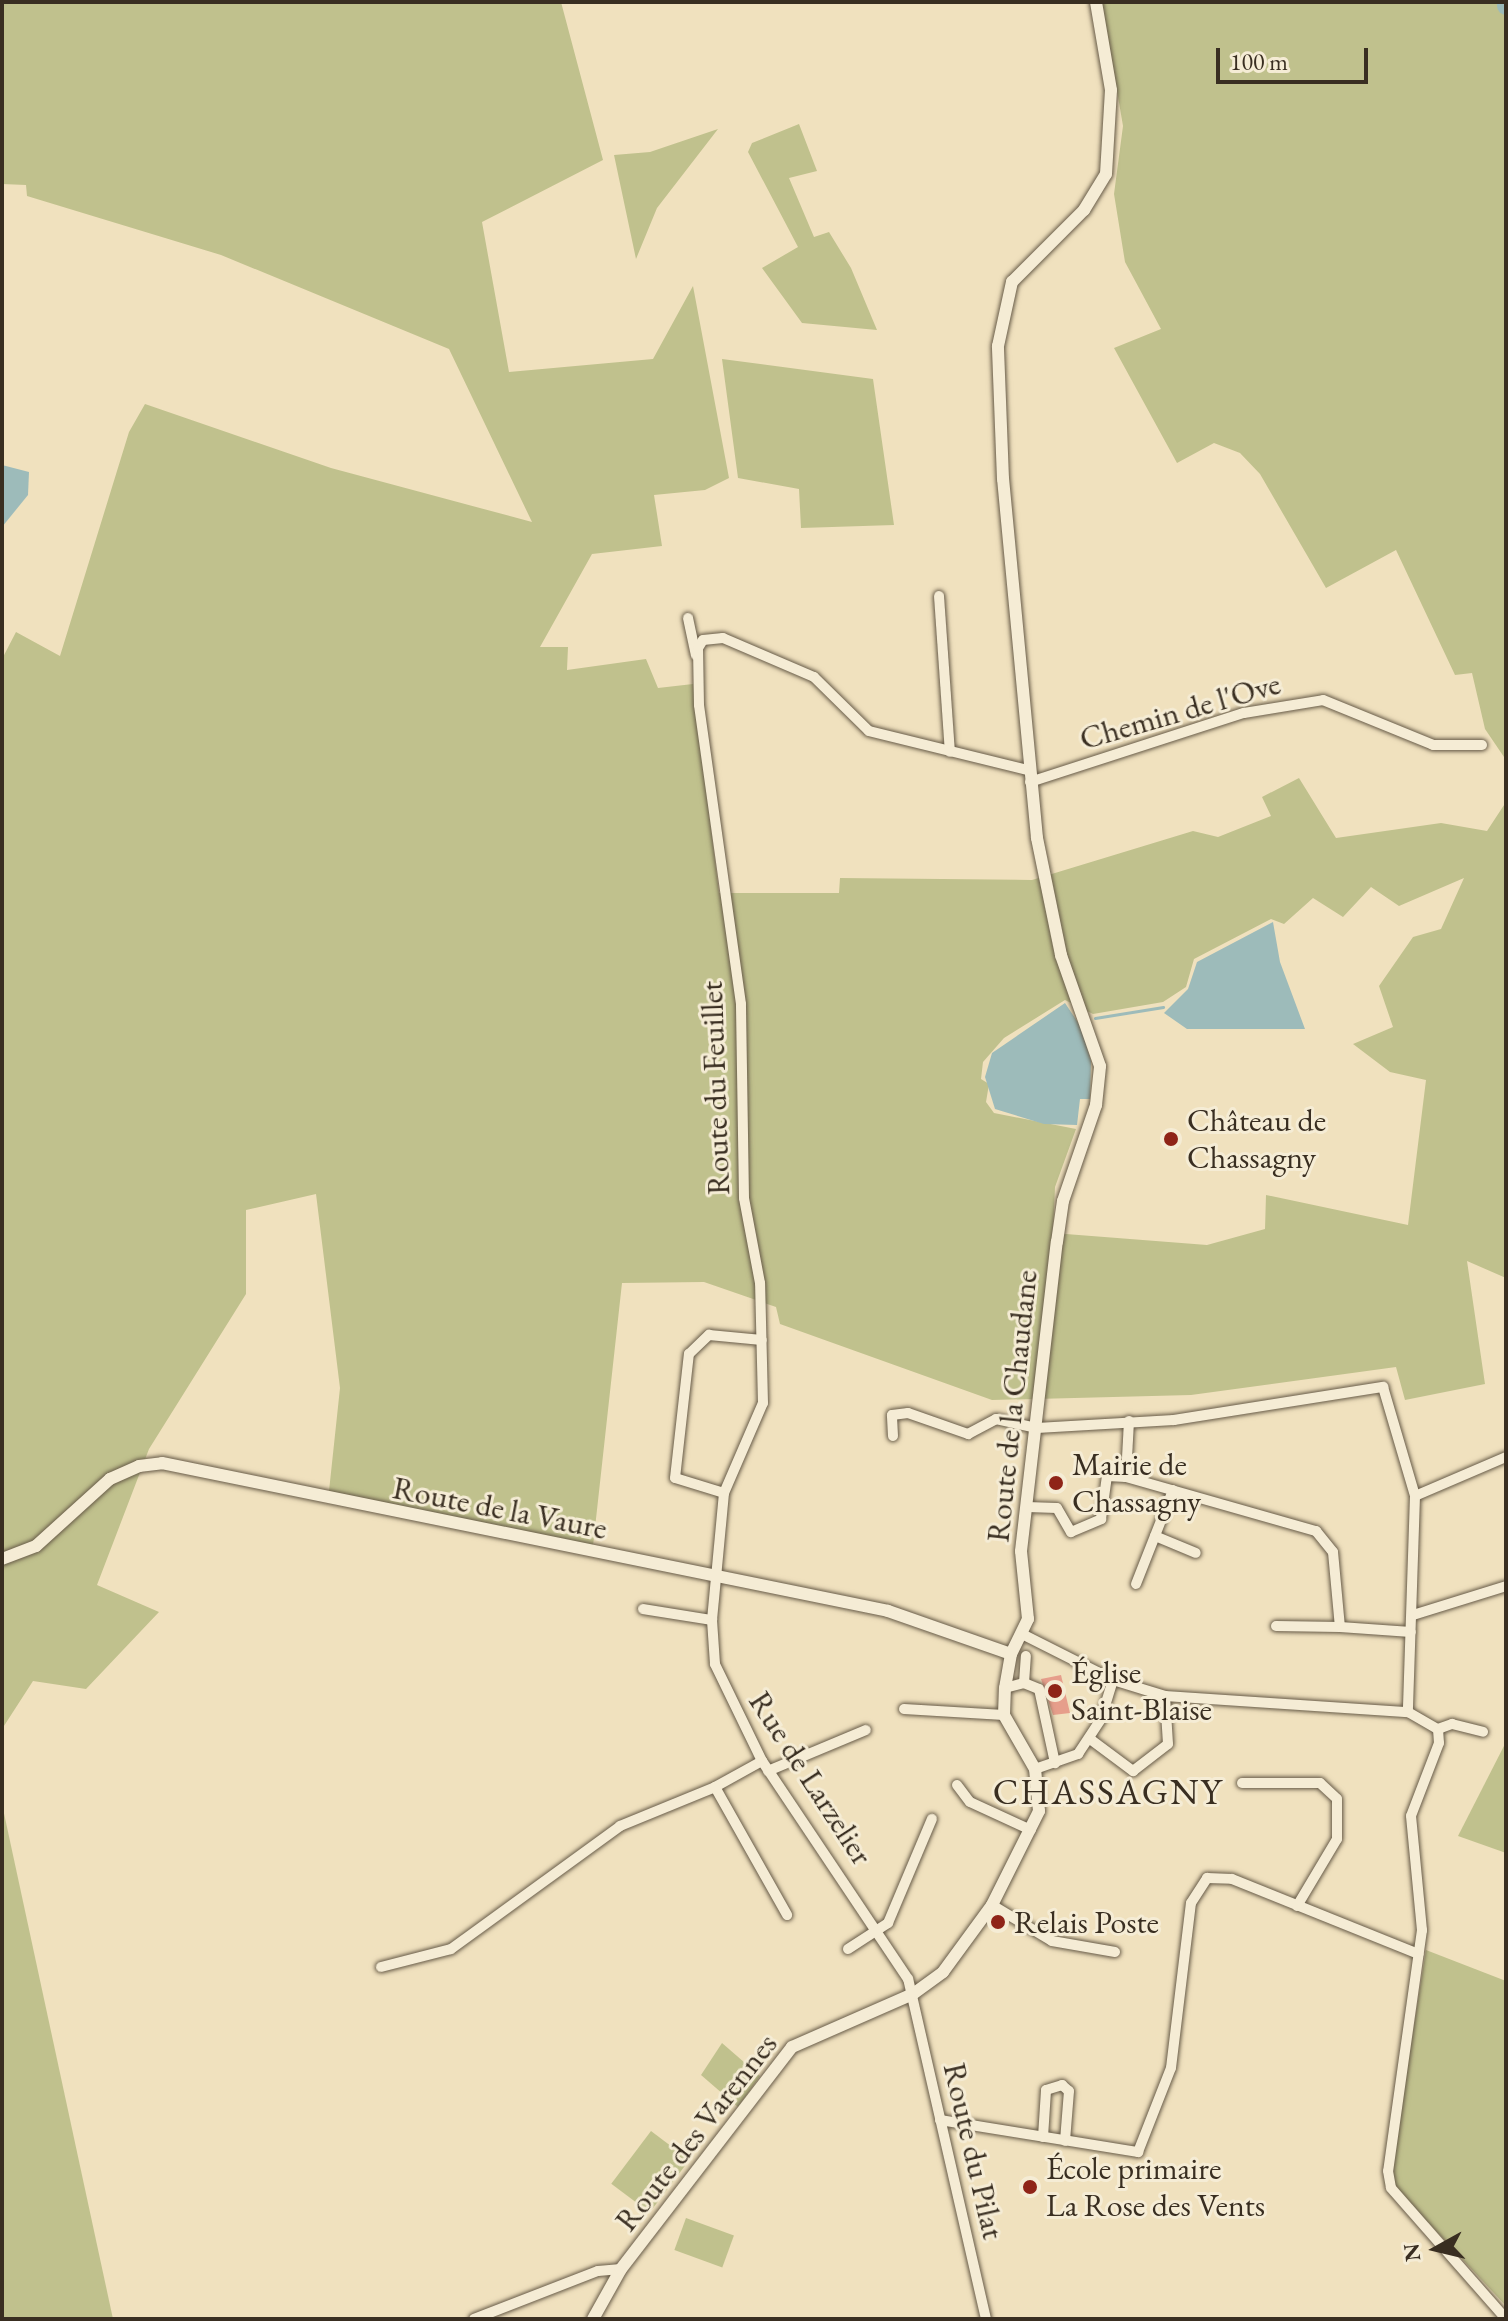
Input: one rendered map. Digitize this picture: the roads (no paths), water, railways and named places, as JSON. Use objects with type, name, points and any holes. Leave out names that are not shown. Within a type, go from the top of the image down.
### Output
[{"type":"street","name":"Route de la Chaudane","points":[[1024,1635],[1028,1619],[1021,1556],[1063,1201],[1091,1121],[1100,1066],[1061,955],[1029,776],[1003,479],[1000,316],[1016,276],[1084,210],[1106,174],[1111,90],[1096,2]]},
{"type":"street","points":[[939,596],[950,752]]},
{"type":"street","name":"Route du Feuillet","points":[[714,637],[688,618],[696,657],[741,1004],[744,1198],[760,1283],[762,1340],[762,1415],[730,1467],[724,1493]]},
{"type":"street","points":[[696,657],[703,640],[714,637],[814,677],[869,731],[1029,776]]},
{"type":"street","name":"Chemin de l'Ove","points":[[1029,776],[1244,713],[1323,700],[1433,745],[1482,745]]},
{"type":"street","points":[[724,1493],[675,1478],[689,1354],[709,1335],[762,1340]]},
{"type":"street","points":[[893,1436],[892,1415],[908,1413],[968,1434],[996,1419],[1037,1428],[1201,1418],[1383,1387],[1415,1496],[1408,1712]]},
{"type":"street","points":[[1126,1477],[1129,1421]]},
{"type":"street","points":[[1415,1496],[1506,1457]]},
{"type":"street","name":"Route de la Vaure","points":[[2,1559],[36,1546],[110,1479],[152,1463],[485,1534],[717,1574],[906,1615],[1011,1654]]},
{"type":"street","points":[[1027,1507],[1057,1508],[1071,1532],[1101,1519],[1107,1476],[1126,1477],[1316,1531],[1333,1552],[1340,1627]]},
{"type":"street","points":[[1136,1584],[1173,1490]]},
{"type":"street","name":"Rue de Larzelier","points":[[724,1493],[712,1620],[722,1683],[765,1766],[878,1930],[913,1994]]},
{"type":"street","points":[[1155,1536],[1196,1553]]},
{"type":"street","points":[[1413,1615],[1506,1586]]},
{"type":"street","points":[[643,1609],[712,1620]]},
{"type":"street","points":[[1276,1626],[1411,1632]]},
{"type":"street","points":[[913,1994],[943,1972],[992,1905],[1031,1830],[1040,1798],[1035,1769],[1004,1715],[1011,1654],[1024,1635],[1113,1680],[1165,1696],[1408,1712],[1438,1729],[1452,1724],[1483,1732]]},
{"type":"street","points":[[1024,1683],[1026,1656]]},
{"type":"street","points":[[1035,1769],[1078,1754],[1090,1739],[1113,1680]]},
{"type":"street","points":[[1005,1688],[1024,1683],[1039,1689],[1055,1763]]},
{"type":"street","points":[[1090,1739],[1133,1771],[1168,1744],[1165,1696]]},
{"type":"street","points":[[904,1709],[1004,1715]]},
{"type":"street","points":[[1438,1729],[1439,1743],[1411,1816],[1419,1954],[1388,2171],[1391,2188],[1506,2319]]},
{"type":"street","points":[[381,1967],[451,1949],[620,1826],[765,1766],[866,1730]]},
{"type":"street","points":[[1242,1783],[1320,1783],[1337,1799],[1337,1839],[1297,1906]]},
{"type":"street","points":[[957,1785],[970,1802],[1031,1830]]},
{"type":"street","points":[[715,1787],[787,1915]]},
{"type":"street","points":[[848,1949],[888,1923],[932,1819]]},
{"type":"street","points":[[940,2120],[1130,2153],[1143,2147],[1171,2068],[1197,1885],[1223,1877],[1419,1954]]},
{"type":"street","points":[[992,1905],[1052,1941],[1115,1952]]},
{"type":"street","name":"Route du Pilat","points":[[913,1994],[986,2319]]},
{"type":"street","name":"Route des Varennes","points":[[593,2319],[621,2269],[792,2047],[913,1994]]},
{"type":"street","points":[[1043,2137],[1046,2090],[1062,2085],[1069,2091],[1065,2141]]},
{"type":"street","points":[[474,2319],[598,2271],[621,2269]]},
{"type":"water","points":[[2,465],[29,472],[28,495],[2,527]]},
{"type":"water","points":[[1273,922],[1280,962],[1305,1029],[1187,1029],[1164,1013],[1188,989],[1197,962]]},
{"type":"water","points":[[1065,1003],[1081,1027],[1091,1061],[1090,1099],[1080,1099],[1077,1125],[1044,1124],[995,1109],[985,1077],[992,1053]]},
{"type":"waterway","points":[[1095,1018],[1163,1007]]},
{"type":"place","name":"Château de Chassagny","points":[[1171,1139]]},
{"type":"place","name":"Mairie de Chassagny","points":[[1056,1483]]},
{"type":"place","name":"Église Saint-Blaise","points":[[1055,1691]]},
{"type":"place","name":"Relais Poste","points":[[998,1922]]},
{"type":"place","name":"École primaire La Rose des Vents","points":[[1030,2187]]},
{"type":"district","name":"CHASSAGNY","points":[[1108,1792]]}]
